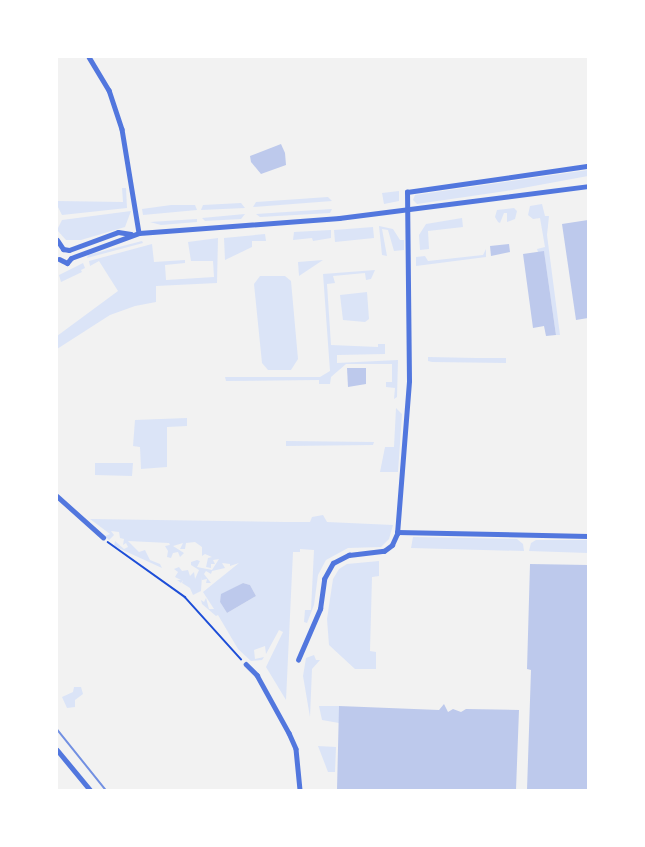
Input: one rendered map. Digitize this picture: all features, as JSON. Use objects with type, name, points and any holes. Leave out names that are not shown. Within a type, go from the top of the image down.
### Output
[{"type":"street","points":[[89,57],[109,90],[120,119],[127,150],[136,234]]},
{"type":"street","points":[[298,660],[320,609],[324,579],[329,568],[346,555],[384,551],[394,542],[397,532],[409,381],[407,192],[588,166]]},
{"type":"street","points":[[136,234],[71,258],[64,263],[58,257],[66,250],[118,232],[136,234],[407,210],[588,186]]},
{"type":"street","points":[[57,240],[71,258]]},
{"type":"street","points":[[57,496],[103,537]]},
{"type":"street","points":[[397,532],[588,536]]},
{"type":"street","points":[[246,664],[257,675],[296,749],[300,790]]},
{"type":"street","points":[[57,750],[90,790]]},
{"type":"path","points":[[103,537],[184,597],[246,664]]},
{"type":"shaded area","points":[[588,170],[588,176],[506,191],[417,204],[413,200],[415,195]]},
{"type":"shaded area","points":[[122,188],[126,188],[127,208],[62,215],[57,205],[57,201],[123,202]]},
{"type":"shaded area","points":[[399,191],[399,201],[384,204],[382,193]]},
{"type":"shaded area","points":[[328,197],[332,201],[253,207],[256,202]]},
{"type":"shaded area","points":[[241,203],[245,208],[201,210],[203,205]]},
{"type":"shaded area","points":[[542,204],[545,216],[549,216],[547,235],[560,335],[556,335],[544,252],[538,252],[537,249],[545,247],[540,218],[533,219],[528,215],[530,206]]},
{"type":"shaded area","points":[[171,205],[195,205],[197,210],[143,215],[142,209]]},
{"type":"shaded area","points":[[514,208],[517,211],[515,219],[507,222],[507,213],[504,213],[500,223],[498,222],[495,217],[497,210]]},
{"type":"shaded area","points":[[332,209],[330,213],[260,217],[256,214]]},
{"type":"shaded area","points":[[131,211],[125,227],[81,240],[66,240],[57,230],[62,220]]},
{"type":"shaded area","points":[[245,214],[241,219],[205,221],[202,218]]},
{"type":"shaded area","points":[[462,218],[463,227],[428,231],[429,249],[420,250],[419,235],[426,224]]},
{"type":"shaded area","points":[[197,219],[197,222],[161,225],[150,222]]},
{"type":"shaded area","points":[[379,226],[393,229],[400,240],[404,240],[404,250],[394,251],[388,230],[382,229],[387,256],[382,255]]},
{"type":"shaded area","points":[[373,227],[374,238],[335,242],[334,230]]},
{"type":"shaded area","points":[[331,230],[331,238],[313,241],[312,238],[293,240],[294,232]]},
{"type":"shaded area","points":[[265,234],[266,241],[252,241],[252,247],[225,260],[224,238]]},
{"type":"shaded area","points":[[218,238],[217,283],[156,286],[156,302],[135,306],[110,315],[57,349],[57,336],[118,291],[99,261],[90,266],[89,261],[152,244],[154,262],[185,260],[185,263],[165,265],[166,280],[214,277],[213,261],[191,261],[188,242]]},
{"type":"shaded area","points":[[142,241],[143,243],[87,258],[88,255]]},
{"type":"shaded area","points":[[486,249],[486,257],[416,266],[416,257],[425,256],[428,261],[483,255]]},
{"type":"shaded area","points":[[323,260],[299,276],[298,262]]},
{"type":"shaded area","points":[[83,263],[85,268],[81,270],[82,272],[61,282],[59,275]]},
{"type":"shaded area","points":[[375,270],[371,279],[366,280],[365,273],[333,276],[335,283],[327,284],[331,345],[378,347],[378,344],[385,344],[385,354],[337,355],[337,363],[398,360],[397,397],[394,399],[395,388],[386,387],[386,382],[392,382],[392,364],[346,364],[331,377],[330,384],[319,384],[319,380],[226,381],[225,377],[320,377],[330,371],[323,274]]},
{"type":"shaded area","points":[[260,276],[285,276],[291,281],[298,359],[291,370],[268,370],[262,363],[254,284]]},
{"type":"shaded area","points":[[367,292],[369,319],[365,322],[343,320],[340,295]]},
{"type":"shaded area","points":[[428,357],[506,358],[506,363],[432,362],[428,361]]},
{"type":"shaded area","points":[[396,408],[402,414],[398,472],[380,472],[385,447],[394,447]]},
{"type":"shaded area","points":[[187,418],[187,426],[167,427],[167,467],[141,469],[140,447],[133,446],[135,420]]},
{"type":"shaded area","points":[[286,441],[374,442],[373,445],[286,446]]},
{"type":"shaded area","points":[[95,463],[133,463],[132,476],[95,475]]},
{"type":"shaded area","points":[[323,515],[327,522],[393,525],[389,539],[381,547],[348,548],[326,560],[318,575],[314,605],[307,623],[304,622],[305,610],[311,610],[314,550],[300,549],[300,552],[293,552],[286,700],[266,667],[283,632],[279,630],[266,654],[265,646],[254,650],[255,659],[264,657],[262,660],[251,661],[238,649],[218,615],[216,616],[202,604],[201,600],[204,602],[206,598],[209,609],[214,609],[203,592],[239,563],[230,566],[230,564],[222,563],[225,568],[212,571],[211,574],[206,571],[204,574],[211,583],[206,583],[207,579],[202,580],[202,576],[201,591],[193,595],[190,588],[182,583],[183,580],[181,583],[177,580],[181,580],[175,577],[178,572],[174,569],[179,567],[182,571],[188,570],[190,576],[194,572],[195,579],[199,570],[191,565],[191,562],[200,561],[197,567],[212,570],[219,559],[213,560],[215,564],[211,564],[211,568],[206,567],[208,558],[212,557],[205,554],[202,556],[202,547],[195,542],[186,543],[185,549],[180,549],[183,543],[173,546],[184,553],[180,557],[178,552],[173,553],[171,558],[167,557],[168,551],[165,546],[170,545],[169,543],[128,541],[139,552],[145,550],[150,560],[160,564],[162,568],[114,546],[115,541],[124,549],[128,547],[126,543],[123,545],[124,539],[120,538],[119,532],[111,531],[114,535],[109,540],[105,536],[110,534],[90,519],[310,522],[312,517]],"holes":[[[243,583],[250,585],[256,596],[227,613],[220,602],[222,594]]]},
{"type":"shaded area","points":[[413,537],[517,539],[523,544],[524,551],[411,548]]},
{"type":"shaded area","points":[[536,540],[588,540],[588,553],[529,551],[531,543]]},
{"type":"shaded area","points":[[379,561],[379,576],[372,577],[370,651],[376,652],[376,669],[355,669],[329,645],[327,619],[333,579],[339,569],[347,564]]},
{"type":"shaded area","points":[[314,655],[316,660],[320,660],[312,669],[310,717],[303,676],[306,658]]},
{"type":"shaded area","points":[[74,687],[81,687],[83,694],[75,700],[75,707],[67,708],[62,697],[73,692]]},
{"type":"shaded area","points":[[319,706],[339,706],[339,723],[322,720]]},
{"type":"shaded area","points":[[318,746],[336,747],[335,772],[328,772]]},
{"type":"building","points":[[281,144],[285,153],[286,165],[261,174],[251,162],[250,156]]},
{"type":"building","points":[[588,220],[588,318],[576,320],[562,224]]},
{"type":"building","points":[[509,244],[510,252],[491,256],[490,246]]},
{"type":"building","points":[[544,251],[556,335],[546,336],[544,326],[533,328],[523,254]]},
{"type":"building","points":[[347,368],[366,368],[366,384],[348,387]]},
{"type":"building","points":[[530,564],[588,565],[588,790],[527,790],[531,670],[527,669]]},
{"type":"building","points":[[243,583],[250,585],[256,596],[227,613],[220,602],[221,594]]},
{"type":"building","points":[[444,704],[448,712],[453,709],[461,712],[466,709],[519,710],[516,790],[337,790],[339,706],[439,710]]},
{"type":"tram line","points":[[57,729],[106,790]]}]
